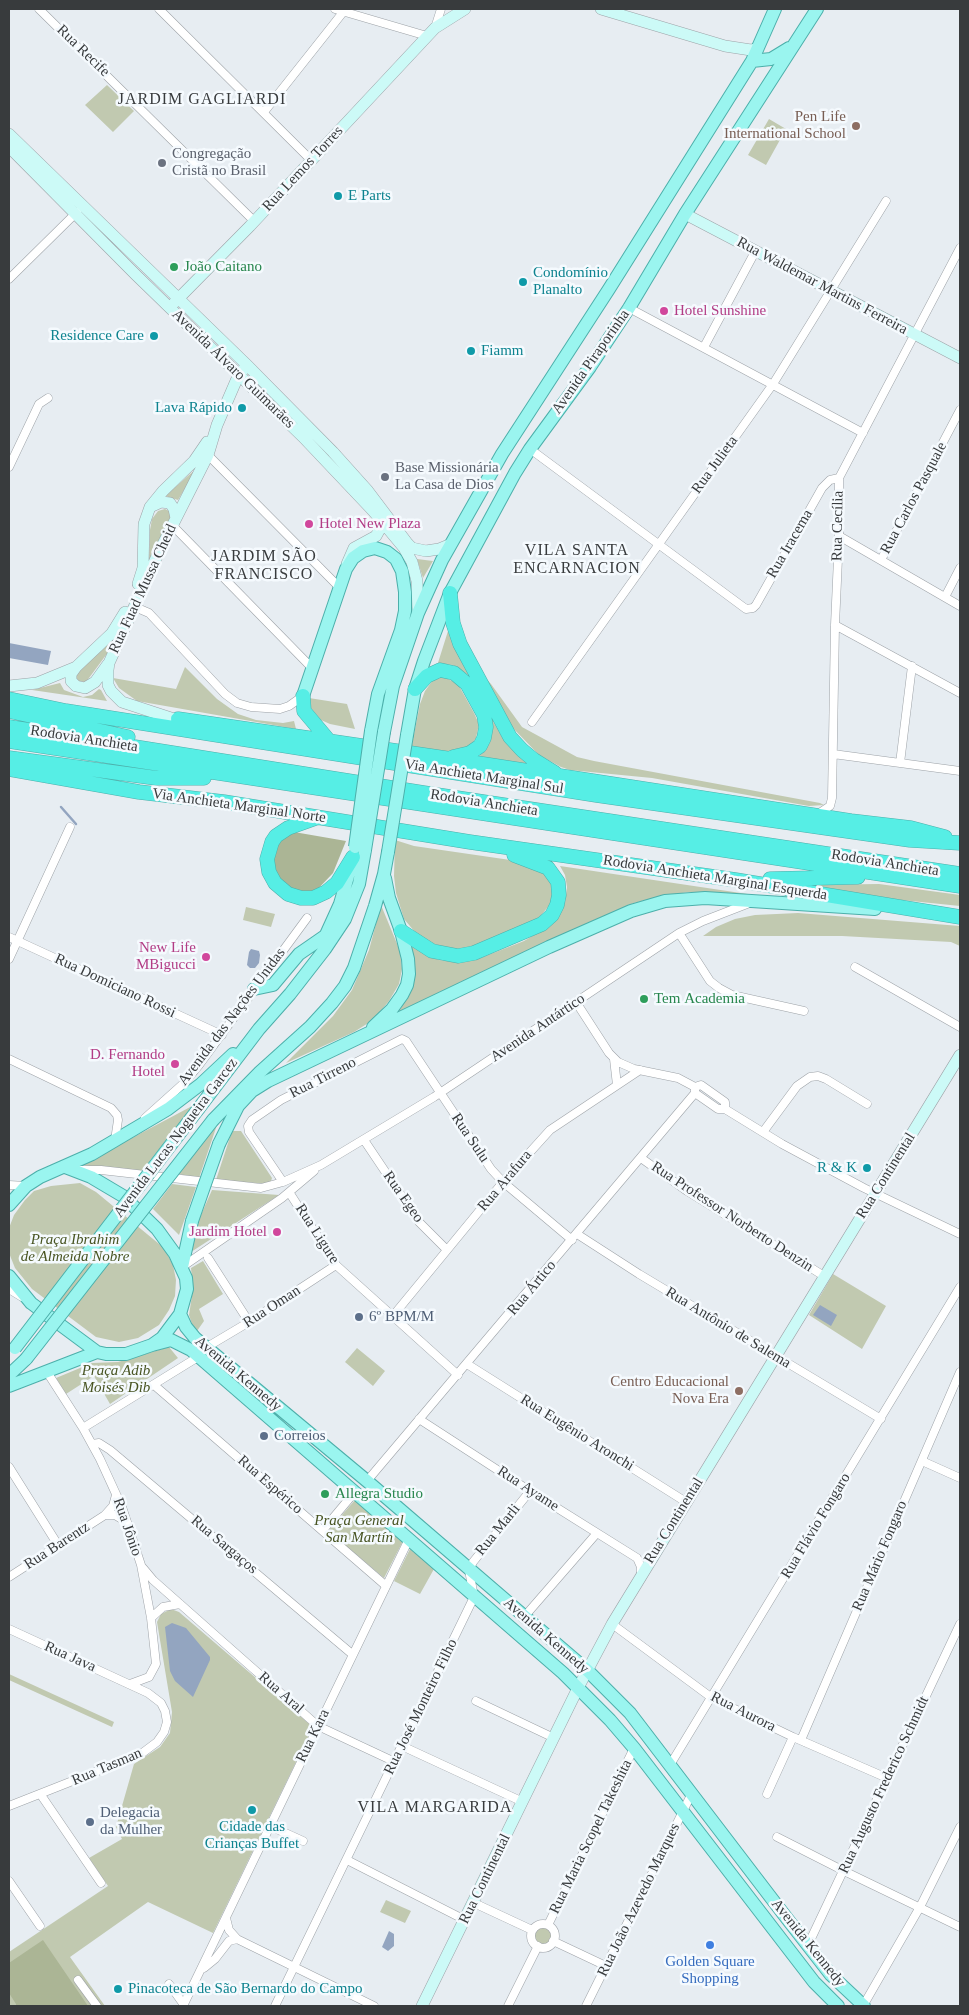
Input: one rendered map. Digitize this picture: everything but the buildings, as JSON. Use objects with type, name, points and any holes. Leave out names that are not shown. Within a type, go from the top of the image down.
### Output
[{"type":"highway","points":[[450,593],[453,623],[458,638],[510,737],[534,760],[560,776]]},
{"type":"highway","points":[[416,689],[435,671],[444,670],[454,673],[466,682],[484,715],[486,727],[480,746],[470,753],[444,758]]},
{"type":"highway","points":[[303,696],[304,711],[330,742]]},
{"type":"highway","name":"Via Anchieta Marginal Sul","points":[[9,698],[66,711],[596,795],[910,840],[960,842]]},
{"type":"highway","points":[[66,711],[83,708],[174,719],[444,758],[851,821],[910,828],[960,842]]},
{"type":"highway","points":[[9,711],[186,749],[243,764]]},
{"type":"highway","name":"Rodovia Anchieta","points":[[9,727],[960,874]]},
{"type":"highway","name":"Rodovia Anchieta","points":[[9,741],[960,886]]},
{"type":"highway","points":[[9,758],[156,778],[203,778],[227,775]]},
{"type":"highway","name":"Via Anchieta Marginal Norte","points":[[9,769],[139,792],[320,817],[470,842]]},
{"type":"highway","points":[[320,817],[288,828],[276,836],[272,842],[267,859],[269,872],[275,883],[288,894],[300,898],[312,898],[326,892],[337,883],[358,851]]},
{"type":"highway","points":[[401,931],[432,951],[451,956],[466,955],[537,927],[552,915],[558,900],[559,890],[554,875],[548,868],[535,862],[470,842]]},
{"type":"highway","name":"Rodovia Anchieta Marginal Esquerda","points":[[470,842],[736,880],[960,917]]},
{"type":"highway","points":[[736,880],[899,877]]},
{"type":"main road","name":"Avenida Piraporinha","points":[[378,732],[418,613],[451,544],[502,454],[752,61],[775,9]]},
{"type":"main road","name":"Avenida Piraporinha","points":[[388,852],[416,689],[424,661],[450,593],[530,449],[590,367],[629,308],[685,214],[817,9]]},
{"type":"main road","points":[[752,61],[776,57],[794,45]]},
{"type":"main road","points":[[303,696],[346,569],[358,554],[371,549],[382,550],[394,556],[400,566],[404,583],[405,604],[401,630],[378,694],[378,732],[358,851]]},
{"type":"main road","points":[[390,661],[418,613]]},
{"type":"main road","name":"Avenida Lucas Nogueira Garcez","points":[[290,994],[325,936],[346,889],[358,851]]},
{"type":"main road","name":"Avenida Lucas Nogueira Garcez","points":[[12,1352],[258,1029],[290,994],[325,949],[345,919],[356,894],[358,851]]},
{"type":"main road","name":"Avenida Lucas Nogueira Garcez","points":[[9,1375],[26,1359],[213,1120],[253,1078],[310,1026],[340,994],[354,968],[384,874],[388,852]]},
{"type":"main road","points":[[364,1036],[392,1009],[407,985],[409,966],[384,874]]},
{"type":"main road","name":"Avenida Lucas Nogueira Garcez","points":[[182,1267],[192,1221],[219,1144],[235,1112],[252,1091],[268,1081],[549,947],[637,909],[665,901],[681,899],[758,900],[930,913]]},
{"type":"main road","points":[[254,990],[273,985],[299,954],[325,936]]},
{"type":"main road","name":"Avenida das Nações Unidas","points":[[9,1205],[26,1186],[40,1177],[69,1168],[115,1142],[185,1097],[258,1029]]},
{"type":"main road","points":[[9,1276],[31,1303],[97,1352],[113,1355],[126,1354],[152,1345],[162,1338],[180,1314],[187,1289],[186,1278],[182,1267],[166,1240],[147,1217],[123,1196],[108,1186],[69,1168]]},
{"type":"main road","name":"Avenida Kennedy","points":[[180,1314],[189,1332],[367,1481],[587,1670],[630,1713],[808,1945],[832,1975],[863,2006]]},
{"type":"main road","name":"Avenida Kennedy","points":[[152,1345],[171,1340],[190,1350],[548,1659],[610,1720],[634,1748],[809,1975],[838,2006]]},
{"type":"main road","points":[[9,1386],[97,1352]]},
{"type":"street","name":"Rua Recife","points":[[39,9],[254,221]]},
{"type":"street","points":[[159,9],[311,160]]},
{"type":"street","points":[[335,9],[431,32]]},
{"type":"street","name":"Rua Lemos Torres","points":[[431,32],[441,9]]},
{"type":"street","name":"Rua Lemos Torres","points":[[170,308],[431,32],[465,9]]},
{"type":"street","points":[[601,9],[738,49],[751,50],[757,48]]},
{"type":"street","points":[[264,112],[344,11]]},
{"type":"street","points":[[738,49],[752,61]]},
{"type":"street","name":"Avenida Álvaro Guimarães","points":[[9,134],[78,210]]},
{"type":"street","name":"Avenida Álvaro Guimarães","points":[[9,148],[78,210],[123,254],[170,308],[243,369],[349,469],[412,562],[417,581],[418,613]]},
{"type":"street","name":"Rua Julieta","points":[[532,722],[773,384],[886,201]]},
{"type":"street","points":[[9,279],[78,210]]},
{"type":"street","name":"Rua Waldemar Martins Ferreira","points":[[685,214],[960,358]]},
{"type":"street","name":"Rua Cecília","points":[[831,804],[839,478],[960,248]]},
{"type":"street","points":[[704,347],[756,250]]},
{"type":"street","name":"Avenida Álvaro Guimarães","points":[[123,254],[178,299],[243,369]]},
{"type":"street","points":[[629,308],[863,433]]},
{"type":"street","name":"Rua Fuad Mussa Cheid","points":[[9,686],[37,683],[76,668],[112,633],[130,601],[143,568],[144,524],[150,507],[163,490],[194,461],[217,425],[243,369]]},
{"type":"street","points":[[9,467],[39,404],[48,398]]},
{"type":"street","name":"Rua Carlos Pasquale","points":[[881,560],[960,410]]},
{"type":"street","name":"Rua Fuad Mussa Cheid","points":[[174,719],[133,707],[115,696],[108,685],[109,663],[174,522],[208,456],[217,425]]},
{"type":"street","points":[[530,449],[659,543]]},
{"type":"street","points":[[208,456],[339,587]]},
{"type":"street","name":"Rua Iracema","points":[[659,543],[743,608],[749,609],[756,605],[822,488],[830,480],[839,478]]},
{"type":"street","points":[[150,507],[162,502],[170,503],[174,509],[174,522],[312,668]]},
{"type":"street","points":[[346,569],[354,548],[373,538],[385,521]]},
{"type":"street","name":"Avenida Álvaro Guimarães","points":[[385,521],[412,548],[430,551],[451,544]]},
{"type":"street","points":[[839,536],[960,606]]},
{"type":"street","points":[[373,538],[398,541]]},
{"type":"street","points":[[945,597],[960,568]]},
{"type":"street","points":[[135,607],[149,613],[224,694],[237,703],[251,707],[280,709],[289,706],[303,696]]},
{"type":"street","points":[[835,625],[960,693]]},
{"type":"street","points":[[76,668],[71,674],[70,681],[76,686],[85,688],[92,685],[109,663]]},
{"type":"street","points":[[900,763],[912,666]]},
{"type":"street","points":[[833,754],[960,771]]},
{"type":"street","points":[[814,815],[824,811],[831,804],[835,810],[851,821]]},
{"type":"street","points":[[9,960],[70,827]]},
{"type":"street","name":"Avenida Antártico","points":[[69,1168],[260,1188],[283,1182],[321,1165],[440,1093],[679,933],[711,917],[758,900]]},
{"type":"street","name":"Avenida das Nações Unidas","points":[[131,1132],[184,1083],[222,1035],[307,918]]},
{"type":"street","points":[[679,933],[710,981],[719,988],[732,995],[804,1011]]},
{"type":"street","name":"Rua Domiciano Rossi","points":[[9,937],[222,1035]]},
{"type":"street","points":[[855,967],[960,1027]]},
{"type":"street","points":[[576,1002],[614,1059],[622,1064],[678,1078],[718,1109],[725,1109],[876,1194],[960,1234]]},
{"type":"street","name":"Rua Tirreno","points":[[283,1182],[248,1129],[252,1120],[281,1100],[400,1040],[406,1041]]},
{"type":"street","name":"Rua Sulu","points":[[406,1041],[478,1152],[503,1182],[575,1237]]},
{"type":"street","name":"Rua Continental","points":[[422,2006],[578,1688],[612,1624],[960,1055]]},
{"type":"street","points":[[614,1059],[617,1085]]},
{"type":"street","points":[[9,1060],[114,1111],[118,1120],[115,1142]]},
{"type":"street","name":"Rua Arafura","points":[[392,1317],[503,1182],[550,1130],[640,1070]]},
{"type":"street","points":[[763,1132],[797,1086],[810,1077],[818,1076],[826,1079],[867,1104]]},
{"type":"street","name":"Rua Ártico","points":[[367,1481],[575,1237],[695,1090]]},
{"type":"street","name":"Rua Egeo","points":[[364,1140],[419,1222],[447,1250]]},
{"type":"street","name":"Rua Professor Norberto Denzin","points":[[640,1158],[687,1191],[824,1276]]},
{"type":"street","name":"Avenida Antártico","points":[[182,1267],[289,1192],[321,1165]]},
{"type":"street","points":[[9,1185],[26,1186]]},
{"type":"street","name":"Rua Ligure","points":[[289,1192],[336,1265],[458,1374]]},
{"type":"street","name":"Rua Antônio de Salema","points":[[575,1237],[880,1419]]},
{"type":"street","points":[[208,1258],[248,1322]]},
{"type":"street","name":"Rua Oman","points":[[207,1347],[336,1265]]},
{"type":"street","points":[[9,1289],[31,1303]]},
{"type":"street","name":"Rua Flávio Fongaro","points":[[670,1765],[959,1290]]},
{"type":"street","points":[[83,1428],[198,1357]]},
{"type":"street","name":"Rua Eugênio Aronchi","points":[[467,1364],[686,1502]]},
{"type":"street","name":"Rua Jônio","points":[[47,1372],[92,1444],[116,1494],[141,1565],[156,1658],[155,1668],[149,1677],[130,1684]]},
{"type":"street","name":"Rua Mário Fongaro","points":[[801,1740],[960,1372]]},
{"type":"street","name":"Rua Espérico","points":[[154,1385],[386,1585]]},
{"type":"street","name":"Rua Ayame","points":[[419,1419],[637,1558]]},
{"type":"street","name":"Rua Sargaços","points":[[92,1444],[97,1443],[104,1446],[136,1471],[352,1654]]},
{"type":"street","points":[[922,1461],[960,1478]]},
{"type":"street","points":[[9,1467],[58,1545]]},
{"type":"street","name":"Rua Marli","points":[[470,1570],[473,1562],[530,1491]]},
{"type":"street","points":[[322,1530],[354,1493]]},
{"type":"street","name":"Rua Barentz","points":[[9,1577],[104,1515],[113,1506],[116,1494]]},
{"type":"street","name":"Rua Barentz","points":[[104,1515],[115,1515],[127,1522]]},
{"type":"street","points":[[524,1617],[597,1533]]},
{"type":"street","name":"Rua Kara","points":[[184,2006],[409,1539]]},
{"type":"street","points":[[641,1575],[641,1567],[637,1558],[654,1554]]},
{"type":"street","name":"Rua Aral","points":[[141,1565],[150,1578],[318,1726],[395,1762]]},
{"type":"street","points":[[470,1570],[474,1597]]},
{"type":"street","name":"Rua José Monteiro Filho","points":[[276,2006],[474,1597]]},
{"type":"street","points":[[151,1618],[163,1607],[180,1604]]},
{"type":"street","name":"Rua Aurora","points":[[612,1624],[712,1698],[793,1737],[887,1778]]},
{"type":"street","name":"Rua Augusto Frederico Schmidt","points":[[808,1945],[960,1624]]},
{"type":"street","name":"Rua Java","points":[[9,1629],[130,1684]]},
{"type":"street","name":"Rua Tasman","points":[[9,1806],[132,1758],[148,1750],[157,1742],[166,1727],[163,1707],[153,1696],[130,1684]]},
{"type":"street","points":[[476,1701],[554,1738]]},
{"type":"street","points":[[767,1794],[793,1737]]},
{"type":"street","points":[[402,1746],[523,1802]]},
{"type":"street","name":"Rua Maria Scopel Takeshita","points":[[548,1925],[634,1748]]},
{"type":"street","name":"Rua João Azevedo Marques","points":[[586,2006],[692,1793]]},
{"type":"street","points":[[41,1795],[101,1883]]},
{"type":"street","points":[[270,1826],[303,1841]]},
{"type":"street","points":[[863,2006],[920,1908],[960,1826]]},
{"type":"street","points":[[777,1837],[960,1927]]},
{"type":"street","points":[[347,1860],[465,1920]]},
{"type":"street","points":[[9,1882],[40,1926]]},
{"type":"street","points":[[474,1903],[532,1930]]},
{"type":"street","points":[[227,1916],[228,1927],[236,1939],[374,2006]]},
{"type":"street","points":[[541,1924],[548,1925],[554,1933],[554,1941],[548,1946],[538,1946],[531,1938],[532,1930],[541,1924]]},
{"type":"street","points":[[218,1933],[224,1938],[225,1944],[230,1940],[236,1939]]},
{"type":"street","points":[[554,1941],[606,1966]]},
{"type":"street","name":"Rua Kara","points":[[200,1971],[215,1959],[225,1944]]},
{"type":"street","points":[[508,2006],[538,1946]]},
{"type":"street","points":[[78,1980],[97,2006]]},
{"type":"street","points":[[170,1984],[184,2006]]},
{"type":"green space","points":[[107,85],[134,111],[113,132],[85,105]]},
{"type":"green space","points":[[769,119],[786,129],[766,165],[748,155]]},
{"type":"green space","points":[[197,468],[178,500],[165,496]]},
{"type":"green space","points":[[165,509],[169,511],[171,518],[149,560],[152,519],[158,511]]},
{"type":"green space","points":[[417,559],[433,561],[423,578]]},
{"type":"green space","points":[[120,630],[109,651],[86,682],[75,681],[74,672]]},
{"type":"green space","points":[[448,631],[471,677],[453,665],[442,664],[437,666]]},
{"type":"green space","points":[[185,667],[217,699],[238,714],[256,720],[283,723],[294,721],[296,729],[137,701],[119,688],[113,678],[176,689]]},
{"type":"green space","points":[[479,671],[491,684],[522,727],[577,757],[824,805],[809,806],[652,778],[570,770],[561,767],[539,755],[510,725]]},
{"type":"green space","points":[[444,677],[458,684],[474,713],[479,724],[476,738],[469,748],[448,754],[411,749],[420,704],[425,691],[433,680]]},
{"type":"green space","points":[[60,683],[64,690],[83,697],[92,695],[99,689],[107,701],[32,690]]},
{"type":"green space","points":[[309,698],[347,704],[355,729],[330,724],[321,720],[311,708]]},
{"type":"green space","points":[[491,718],[502,737],[529,765],[477,758],[484,752],[490,742]]},
{"type":"green space","points":[[294,832],[346,841],[333,873],[316,891],[306,894],[289,888],[277,878],[272,861],[280,839]]},
{"type":"green space","points":[[395,840],[414,846],[524,862],[538,867],[553,881],[553,901],[537,920],[477,947],[459,951],[427,942],[404,919],[396,893],[394,876]]},
{"type":"green space","points":[[560,866],[754,895],[689,892],[634,903],[398,1013],[403,1004],[409,945],[439,960],[457,962],[478,959],[524,941],[544,929],[558,916],[565,903],[567,887],[565,875]]},
{"type":"green space","points":[[879,884],[960,895],[960,906],[882,898],[805,885]]},
{"type":"green space","points":[[381,905],[400,951],[402,969],[399,984],[389,1001],[373,1020],[354,1032],[286,1063],[333,1016],[352,990],[369,950]]},
{"type":"green space","points":[[246,907],[275,914],[271,927],[243,920]]},
{"type":"green space","points":[[798,913],[960,926],[960,946],[951,942],[842,936],[703,936],[716,927],[735,919],[755,915]]},
{"type":"green space","points":[[194,1105],[141,1172],[81,1165]]},
{"type":"green space","points":[[217,1125],[199,1178],[178,1174]]},
{"type":"green space","points":[[232,1131],[241,1131],[272,1178],[270,1184],[216,1180]]},
{"type":"green space","name":"Praça Ibrahim de Almeida Nobre","points":[[80,1183],[96,1192],[164,1248],[173,1265],[176,1280],[175,1296],[169,1310],[159,1325],[138,1338],[119,1342],[96,1337],[32,1289],[15,1268],[9,1253],[9,1228],[14,1215],[34,1191],[51,1186]]},
{"type":"green space","points":[[172,1184],[196,1187],[179,1235],[153,1209]]},
{"type":"green space","points":[[212,1190],[279,1195],[191,1252],[193,1233]]},
{"type":"green space","points":[[203,1261],[223,1294],[199,1309],[204,1321],[197,1331],[189,1315],[193,1289],[191,1268]]},
{"type":"green space","points":[[833,1274],[886,1306],[862,1349],[809,1315]]},
{"type":"green space","name":"Praça Adib Moisés Dib","points":[[169,1347],[178,1358],[110,1404],[94,1376],[66,1394],[56,1378],[92,1363],[118,1362]]},
{"type":"green space","points":[[357,1348],[385,1371],[373,1386],[345,1362]]},
{"type":"green space","name":"Praça General San Martín","points":[[355,1500],[403,1541],[384,1578],[328,1531]]},
{"type":"green space","points":[[410,1549],[434,1569],[420,1594],[394,1581]]},
{"type":"green space","points":[[171,1609],[179,1612],[313,1727],[213,1933],[148,1902],[70,1957],[105,2006],[9,2006],[9,1952],[108,1886],[89,1858],[122,1839],[116,1827],[134,1764],[160,1747],[170,1733],[172,1712],[157,1622],[161,1614]]},
{"type":"green space","points":[[9,1674],[114,1722],[112,1727],[9,1680]]},
{"type":"green space","points":[[386,1900],[411,1911],[405,1923],[380,1912]]},
{"type":"green space","points":[[543,1926],[549,1929],[552,1935],[549,1941],[543,1944],[537,1941],[534,1935],[537,1929]]},
{"type":"green space","points":[[43,1940],[88,2006],[16,2006],[9,1993],[9,1963]]},
{"type":"water","points":[[9,643],[51,651],[48,665],[9,658]]},
{"type":"water","points":[[251,949],[259,951],[260,955],[259,963],[255,968],[250,968],[247,965]]},
{"type":"water","points":[[820,1305],[837,1315],[831,1326],[813,1315]]},
{"type":"water","points":[[172,1623],[186,1628],[210,1657],[193,1697],[175,1681],[170,1671],[165,1627]]},
{"type":"water","points":[[389,1931],[394,1934],[394,1946],[388,1951],[382,1947]]},
{"type":"waterway","points":[[61,807],[76,824]]},
{"type":"place","name":"Pen Life International School","points":[[856,126]]},
{"type":"place","name":"Congregação Cristã no Brasil","points":[[162,163]]},
{"type":"place","name":"E Parts","points":[[338,196]]},
{"type":"place","name":"João Caitano","points":[[174,267]]},
{"type":"place","name":"Condomínio Planalto","points":[[523,282]]},
{"type":"place","name":"Hotel Sunshine","points":[[664,311]]},
{"type":"place","name":"Residence Care","points":[[154,336]]},
{"type":"place","name":"Fiamm","points":[[471,351]]},
{"type":"place","name":"Lava Rápido","points":[[242,408]]},
{"type":"place","name":"Base Missionária La Casa de Dios","points":[[385,477]]},
{"type":"place","name":"Hotel New Plaza","points":[[309,524]]},
{"type":"place","name":"New Life MBigucci","points":[[206,957]]},
{"type":"place","name":"Tem Academia","points":[[644,999]]},
{"type":"place","name":"D. Fernando Hotel","points":[[175,1064]]},
{"type":"place","name":"R & K","points":[[867,1168]]},
{"type":"place","name":"Jardim Hotel","points":[[277,1232]]},
{"type":"place","name":"6º BPM/M","points":[[359,1317]]},
{"type":"place","name":"Centro Educacional Nova Era","points":[[739,1391]]},
{"type":"place","name":"Correios","points":[[264,1436]]},
{"type":"place","name":"Allegra Studio","points":[[325,1494]]},
{"type":"place","name":"Cidade das Crianças Buffet","points":[[252,1810]]},
{"type":"place","name":"Delegacia da Mulher","points":[[90,1822]]},
{"type":"place","name":"Golden Square Shopping","points":[[710,1945]]},
{"type":"place","name":"Pinacoteca de São Bernardo do Campo","points":[[118,1989]]},
{"type":"district","name":"JARDIM GAGLIARDI","points":[[202,100]]},
{"type":"district","name":"VILA SANTA ENCARNACION","points":[[577,560]]},
{"type":"district","name":"JARDIM SÃO FRANCISCO","points":[[264,566]]},
{"type":"district","name":"VILA MARGARIDA","points":[[435,1808]]}]
